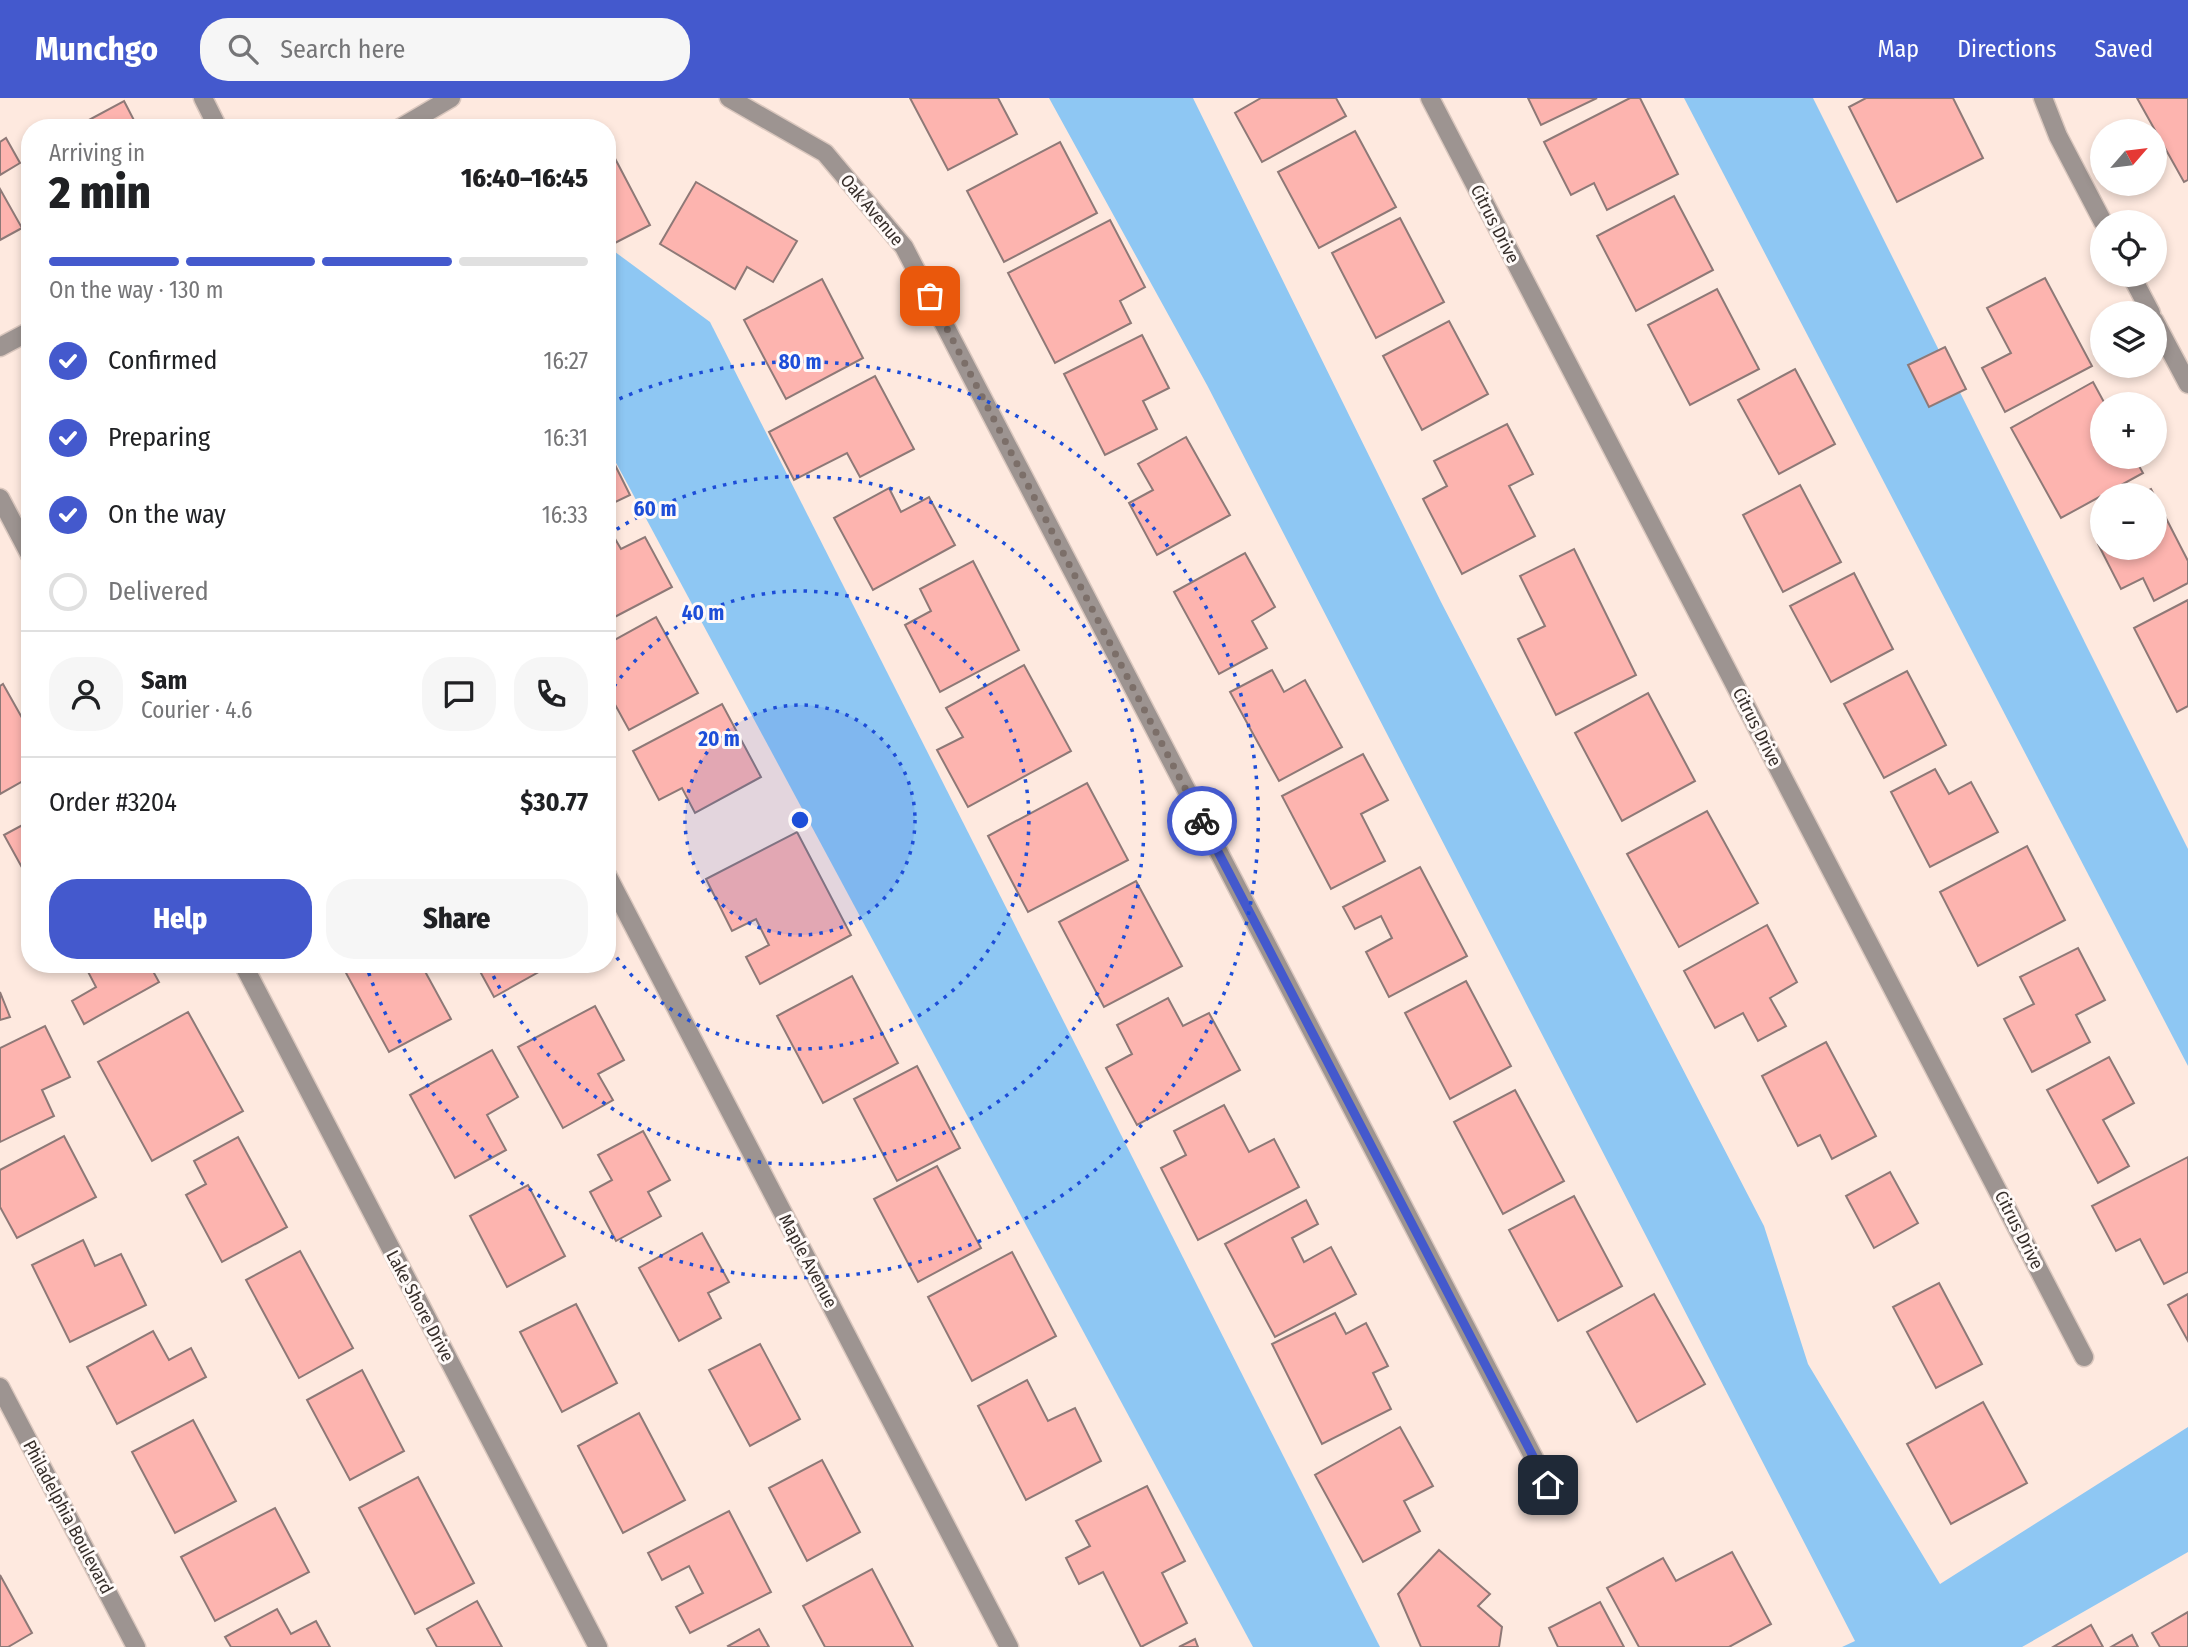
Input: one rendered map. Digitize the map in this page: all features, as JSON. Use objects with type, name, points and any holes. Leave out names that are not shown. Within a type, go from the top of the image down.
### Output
[{"type":"street","points":[[203,98],[214,119]]},
{"type":"street","points":[[415,119],[451,98]]},
{"type":"street","name":"Oak Avenue","points":[[729,98],[825,153],[904,247],[1548,1485]]},
{"type":"street","name":"Citrus Drive","points":[[1430,98],[2084,1357]]},
{"type":"street","points":[[2043,98],[2058,136],[2097,210]]},
{"type":"street","points":[[0,347],[21,336]]},
{"type":"street","points":[[2167,344],[2188,384]]},
{"type":"street","points":[[0,498],[21,538]]},
{"type":"street","name":"Maple Avenue","points":[[616,892],[1009,1647]]},
{"type":"street","name":"Lake Shore Drive","points":[[248,973],[598,1647]]},
{"type":"street","name":"Philadelphia Boulevard","points":[[0,1387],[136,1647]]},
{"type":"water","points":[[1049,98],[1193,98],[1441,602],[1764,1226],[1808,1364],[1940,1584],[2188,1427],[2188,1552],[2022,1647],[1842,1647],[1855,1641],[1207,385]]},
{"type":"water","points":[[1684,98],[1813,98],[2188,849],[2188,1066]]},
{"type":"water","points":[[616,253],[710,322],[1380,1647],[1253,1647],[616,463]]},
{"type":"building","points":[[910,98],[998,98],[1017,134],[948,170]]},
{"type":"building","points":[[1261,98],[1336,98],[1346,116],[1262,162],[1235,113]]},
{"type":"building","points":[[1528,98],[1597,98],[1541,125]]},
{"type":"building","points":[[1630,98],[1640,98],[1678,174],[1607,210],[1594,183],[1571,195],[1544,142]]},
{"type":"building","points":[[1866,98],[1953,98],[1983,158],[1897,202],[1849,107]]},
{"type":"building","points":[[2137,98],[2188,98],[2188,180],[2184,182],[2167,152],[2167,119],[2149,119]]},
{"type":"building","points":[[124,101],[133,119],[91,119]]},
{"type":"building","points":[[1355,131],[1396,207],[1319,248],[1278,172]]},
{"type":"building","points":[[6,138],[20,163],[0,175],[0,142]]},
{"type":"building","points":[[1060,142],[1097,213],[1004,262],[967,191]]},
{"type":"building","points":[[616,160],[650,225],[616,242]]},
{"type":"building","points":[[696,182],[797,241],[773,282],[747,267],[735,289],[660,244]]},
{"type":"building","points":[[0,189],[21,229],[0,240]]},
{"type":"building","points":[[1674,196],[1713,270],[1636,311],[1597,236]]},
{"type":"building","points":[[1400,218],[1444,302],[1376,338],[1332,253]]},
{"type":"building","points":[[1110,220],[1145,287],[1120,301],[1131,323],[1055,363],[1008,273]]},
{"type":"building","points":[[2045,278],[2090,362],[2090,367],[2005,412],[1982,368],[2011,353],[1987,308]]},
{"type":"building","points":[[822,279],[863,358],[786,399],[744,320]]},
{"type":"building","points":[[1717,289],[1759,369],[1690,405],[1648,325]]},
{"type":"building","points":[[1449,321],[1488,394],[1422,430],[1383,356]]},
{"type":"building","points":[[1142,335],[1169,388],[1143,401],[1157,429],[1105,455],[1064,374]]},
{"type":"building","points":[[1945,347],[1966,389],[1929,407],[1908,365]]},
{"type":"building","points":[[1795,369],[1835,444],[1779,474],[1738,400]]},
{"type":"building","points":[[875,376],[914,449],[860,477],[847,453],[794,480],[769,432]]},
{"type":"building","points":[[2093,382],[2098,392],[2090,392],[2090,469],[2141,469],[2143,473],[2125,483],[2090,483],[2090,502],[2061,518],[2011,428]]},
{"type":"building","points":[[1507,424],[1533,474],[1509,486],[1535,536],[1462,574],[1423,499],[1447,486],[1434,461]]},
{"type":"building","points":[[1186,437],[1230,515],[1157,555],[1129,503],[1153,490],[1138,464]]},
{"type":"building","points":[[616,467],[630,495],[616,502]]},
{"type":"building","points":[[1800,485],[1841,562],[1783,592],[1743,515]]},
{"type":"building","points":[[889,488],[901,512],[929,497],[955,545],[873,590],[834,518]]},
{"type":"building","points":[[2167,520],[2188,561],[2188,583],[2154,601],[2143,578],[2121,589],[2106,560],[2167,560]]},
{"type":"building","points":[[645,537],[672,587],[616,616],[616,540],[621,549]]},
{"type":"building","points":[[1574,549],[1636,675],[1556,715],[1518,639],[1545,626],[1520,576]]},
{"type":"building","points":[[1245,553],[1275,607],[1252,621],[1267,648],[1219,674],[1174,592]]},
{"type":"building","points":[[973,561],[1019,650],[940,692],[905,625],[931,611],[920,589]]},
{"type":"building","points":[[1854,573],[1893,649],[1831,682],[1790,606]]},
{"type":"building","points":[[2188,600],[2188,706],[2177,712],[2134,628]]},
{"type":"building","points":[[656,617],[698,693],[629,730],[616,706],[616,639]]},
{"type":"building","points":[[1024,665],[1071,751],[968,807],[937,750],[963,737],[946,708]]},
{"type":"building","points":[[1272,670],[1284,692],[1305,680],[1342,747],[1279,781],[1230,692]]},
{"type":"building","points":[[1907,671],[1946,745],[1884,778],[1844,704]]},
{"type":"building","points":[[3,684],[21,716],[21,782],[0,794],[0,686]]},
{"type":"building","points":[[1648,693],[1695,781],[1622,821],[1575,733]]},
{"type":"building","points":[[722,704],[761,777],[695,813],[682,788],[659,800],[633,751]]},
{"type":"building","points":[[1363,754],[1388,800],[1361,814],[1385,861],[1331,889],[1282,796]]},
{"type":"building","points":[[1935,769],[1949,794],[1971,782],[1998,832],[1930,867],[1891,792]]},
{"type":"building","points":[[1087,783],[1128,860],[1028,912],[988,836]]},
{"type":"building","points":[[1707,811],[1758,903],[1679,947],[1627,854]]},
{"type":"building","points":[[21,826],[21,866],[4,835]]},
{"type":"building","points":[[797,832],[851,935],[760,984],[746,957],[769,945],[756,919],[732,931],[706,879]]},
{"type":"building","points":[[2027,846],[2065,920],[1978,966],[1940,892]]},
{"type":"building","points":[[1420,867],[1467,956],[1389,997],[1366,952],[1392,938],[1381,916],[1355,929],[1343,907]]},
{"type":"building","points":[[1136,881],[1182,966],[1104,1007],[1059,922]]},
{"type":"building","points":[[1767,925],[1797,982],[1770,998],[1786,1026],[1758,1041],[1743,1013],[1715,1028],[1684,971]]},
{"type":"building","points":[[2078,948],[2105,1000],[2076,1015],[2090,1042],[2032,1072],[2004,1019],[2034,1004],[2020,977]]},
{"type":"building","points":[[89,973],[154,973],[159,982],[84,1024],[72,1001],[96,987]]},
{"type":"building","points":[[346,973],[426,973],[451,1019],[389,1052]]},
{"type":"building","points":[[481,973],[537,973],[494,997]]},
{"type":"building","points":[[852,976],[898,1063],[823,1103],[777,1016]]},
{"type":"building","points":[[1466,981],[1511,1066],[1450,1099],[1405,1013]]},
{"type":"building","points":[[0,992],[10,1017],[0,1020]]},
{"type":"building","points":[[1168,998],[1183,1026],[1209,1013],[1240,1070],[1137,1125],[1106,1068],[1132,1054],[1117,1025]]},
{"type":"building","points":[[595,1006],[624,1060],[598,1074],[613,1100],[563,1128],[518,1047]]},
{"type":"building","points":[[188,1012],[243,1111],[152,1161],[98,1062]]},
{"type":"building","points":[[45,1026],[70,1077],[42,1090],[54,1116],[0,1142],[0,1048]]},
{"type":"building","points":[[1826,1042],[1876,1136],[1832,1159],[1820,1135],[1798,1146],[1762,1076]]},
{"type":"building","points":[[492,1050],[518,1097],[487,1115],[506,1150],[455,1178],[410,1095]]},
{"type":"building","points":[[2109,1057],[2134,1103],[2103,1120],[2129,1166],[2098,1183],[2047,1090]]},
{"type":"building","points":[[917,1066],[960,1148],[897,1181],[854,1099]]},
{"type":"building","points":[[1515,1090],[1564,1181],[1503,1214],[1454,1122]]},
{"type":"building","points":[[1224,1105],[1249,1152],[1274,1139],[1299,1187],[1198,1240],[1161,1168],[1186,1155],[1174,1131]]},
{"type":"building","points":[[643,1131],[670,1180],[648,1192],[661,1216],[616,1241],[590,1192],[612,1180],[598,1155]]},
{"type":"building","points":[[64,1136],[96,1197],[17,1238],[0,1207],[0,1170]]},
{"type":"building","points":[[238,1137],[287,1227],[222,1262],[186,1195],[206,1184],[194,1161]]},
{"type":"building","points":[[2188,1157],[2188,1272],[2164,1284],[2140,1239],[2116,1251],[2092,1206]]},
{"type":"building","points":[[937,1166],[981,1248],[918,1282],[874,1199]]},
{"type":"building","points":[[1890,1172],[1918,1223],[1874,1248],[1846,1196]]},
{"type":"building","points":[[528,1185],[565,1256],[507,1287],[470,1216]]},
{"type":"building","points":[[1574,1196],[1622,1286],[1558,1321],[1509,1230]]},
{"type":"building","points":[[1306,1200],[1318,1224],[1292,1238],[1304,1262],[1331,1247],[1356,1294],[1275,1337],[1225,1244]]},
{"type":"building","points":[[702,1233],[729,1282],[708,1293],[721,1318],[679,1341],[639,1268]]},
{"type":"building","points":[[83,1240],[95,1266],[121,1254],[146,1305],[70,1342],[32,1265]]},
{"type":"building","points":[[300,1251],[353,1348],[299,1378],[246,1280]]},
{"type":"building","points":[[1012,1252],[1056,1336],[972,1381],[928,1297]]},
{"type":"building","points":[[1939,1283],[1982,1364],[1936,1388],[1893,1307]]},
{"type":"building","points":[[1654,1294],[1705,1384],[1637,1422],[1587,1332]]},
{"type":"building","points":[[2188,1294],[2188,1341],[2168,1305]]},
{"type":"building","points":[[576,1304],[617,1383],[562,1412],[520,1332]]},
{"type":"building","points":[[1335,1313],[1346,1334],[1366,1323],[1388,1366],[1373,1373],[1391,1409],[1322,1444],[1272,1344]]},
{"type":"building","points":[[153,1331],[169,1360],[191,1348],[206,1377],[117,1424],[87,1367]]},
{"type":"building","points":[[760,1344],[800,1419],[750,1446],[709,1370]]},
{"type":"building","points":[[362,1370],[404,1451],[350,1480],[307,1400]]},
{"type":"building","points":[[1027,1380],[1048,1421],[1075,1408],[1101,1461],[1026,1500],[978,1406]]},
{"type":"building","points":[[1983,1402],[2027,1483],[1951,1524],[1907,1444]]},
{"type":"building","points":[[639,1413],[685,1500],[623,1533],[578,1446]]},
{"type":"building","points":[[193,1420],[236,1501],[175,1533],[132,1452]]},
{"type":"building","points":[[1400,1427],[1433,1486],[1404,1501],[1420,1531],[1363,1562],[1315,1475]]},
{"type":"building","points":[[822,1460],[860,1532],[807,1561],[769,1488]]},
{"type":"building","points":[[418,1477],[474,1583],[415,1614],[359,1508]]},
{"type":"building","points":[[1147,1486],[1185,1561],[1162,1573],[1187,1623],[1141,1647],[1103,1572],[1079,1584],[1066,1558],[1090,1546],[1076,1521]]},
{"type":"building","points":[[275,1508],[309,1572],[215,1621],[181,1557]]},
{"type":"building","points":[[729,1511],[771,1592],[690,1633],[676,1607],[703,1593],[689,1566],[662,1580],[648,1553]]},
{"type":"building","points":[[1439,1550],[1490,1594],[1478,1606],[1502,1627],[1499,1647],[1421,1647],[1398,1594]]},
{"type":"building","points":[[1732,1552],[1771,1624],[1729,1647],[1639,1647],[1607,1588],[1663,1558],[1676,1581]]},
{"type":"building","points":[[872,1569],[913,1647],[825,1647],[803,1606]]},
{"type":"building","points":[[0,1575],[32,1633],[8,1647],[0,1647]]},
{"type":"building","points":[[477,1601],[502,1647],[437,1647],[427,1629]]},
{"type":"building","points":[[1600,1602],[1624,1647],[1558,1647],[1549,1628]]},
{"type":"building","points":[[277,1609],[291,1634],[316,1621],[330,1647],[231,1647],[225,1637]]},
{"type":"building","points":[[2188,1612],[2188,1647],[2160,1647],[2152,1633]]},
{"type":"building","points":[[2091,1625],[2103,1647],[2053,1647]]},
{"type":"building","points":[[759,1629],[769,1647],[728,1646]]},
{"type":"building","points":[[2132,1635],[2138,1647],[2111,1647]]},
{"type":"building","points":[[1195,1639],[1198,1647],[1179,1647]]},
{"type":"way so far","points":[[930,296],[1202,821]]},
{"type":"route","points":[[1202,821],[1548,1485]]}]
